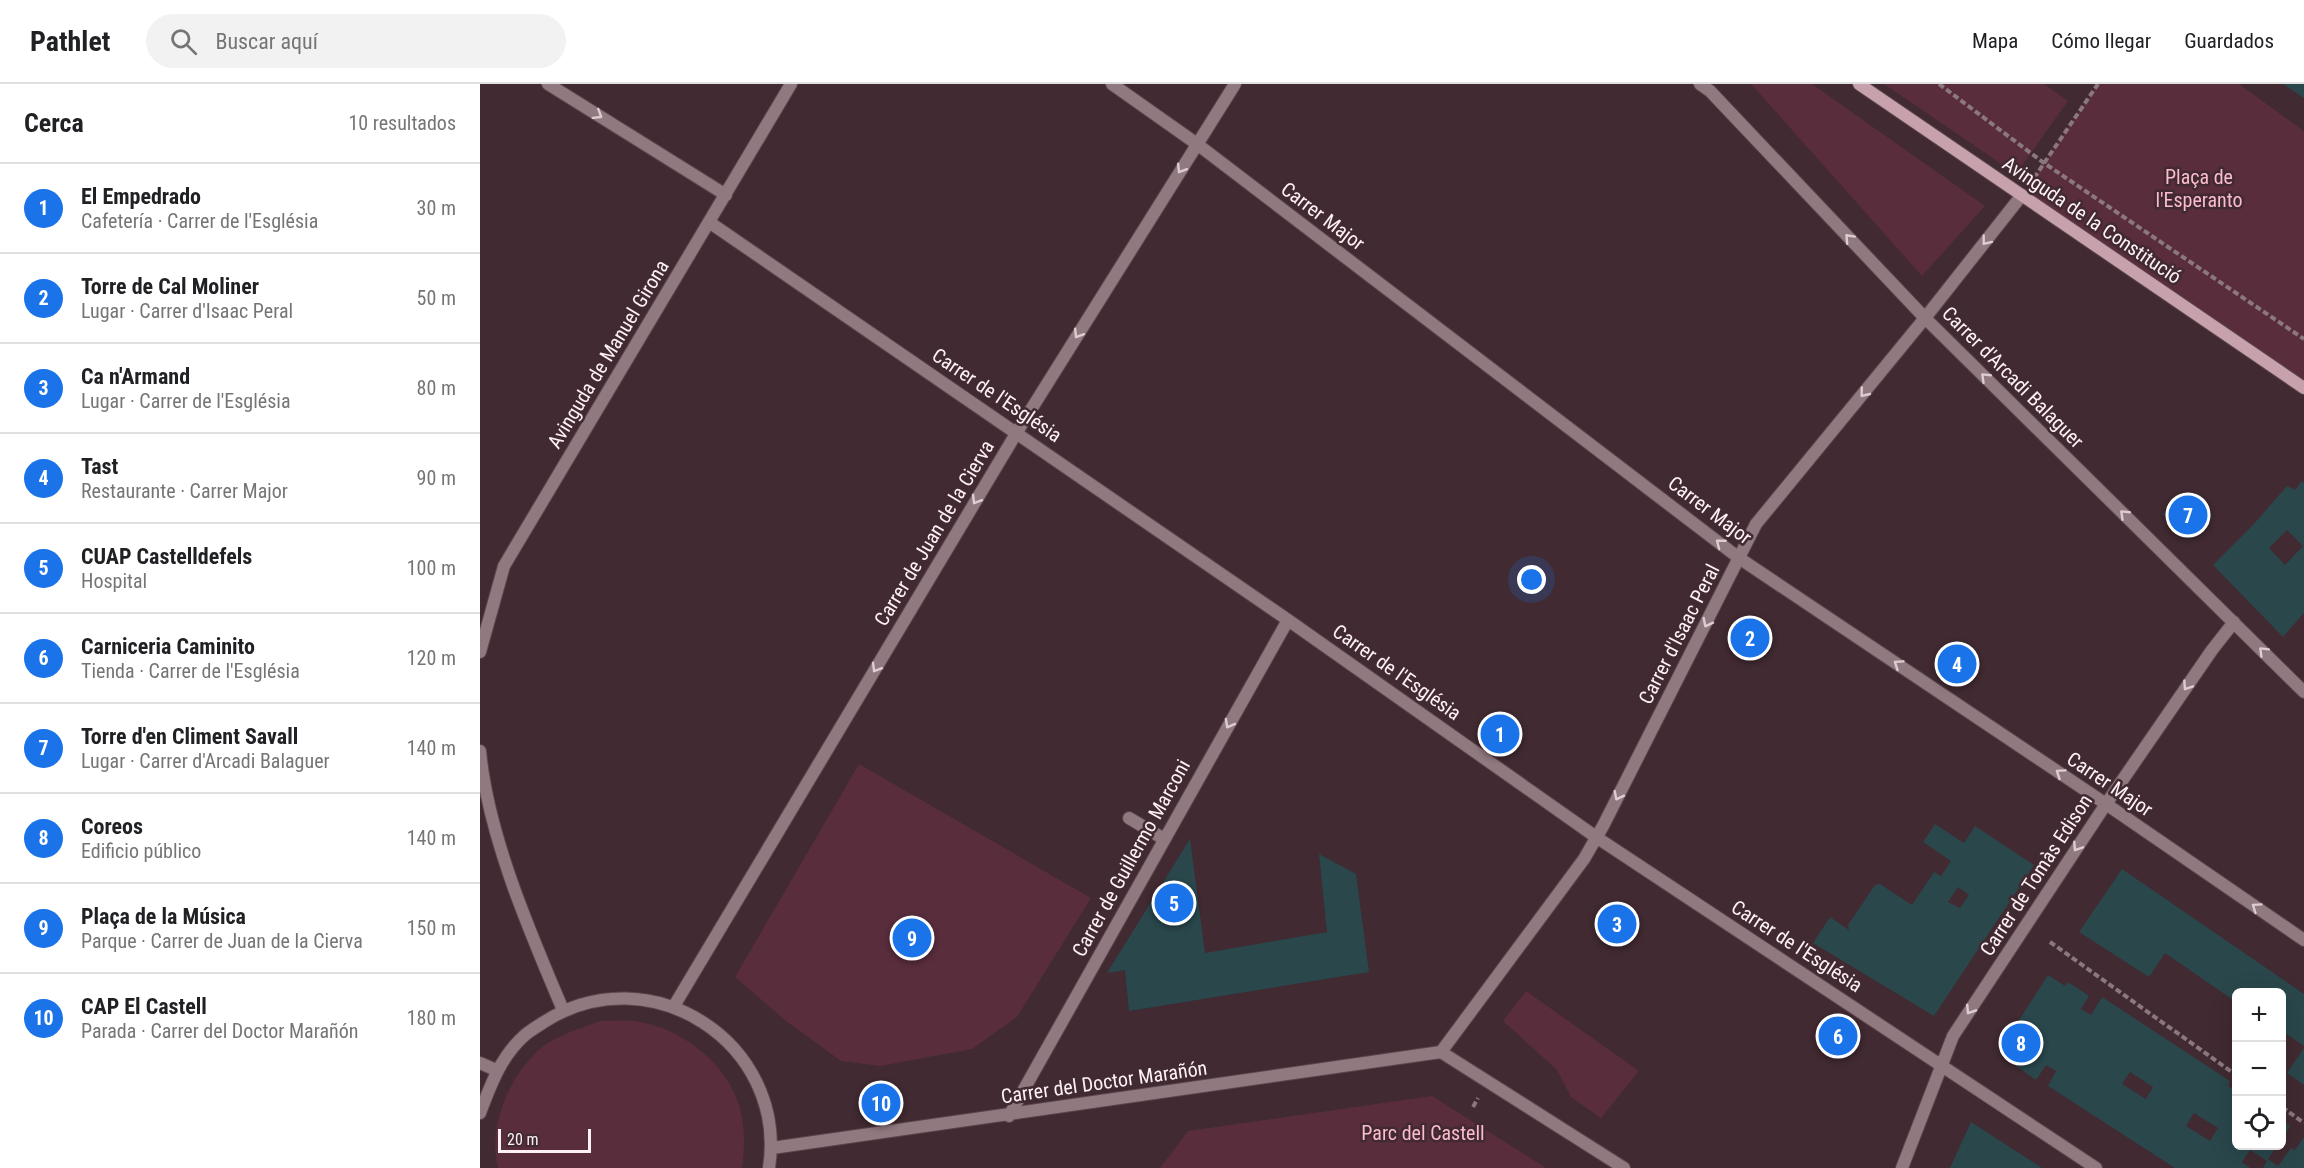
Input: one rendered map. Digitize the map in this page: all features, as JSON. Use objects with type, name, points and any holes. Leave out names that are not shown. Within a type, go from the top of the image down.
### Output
[{"type":"street","points":[[548,84],[726,195]]},
{"type":"street","name":"Avinguda de Manuel Girona","points":[[480,652],[504,566],[791,84]]},
{"type":"street","name":"Carrer Major","points":[[1112,84],[1197,144],[1739,558],[2304,940]]},
{"type":"street","name":"Carrer de Juan de la Cierva","points":[[674,1006],[1017,432],[1235,84]]},
{"type":"street","name":"Carrer d'Arcadi Balaguer","points":[[1700,84],[1718,100],[1925,318],[2304,692]]},
{"type":"street","name":"Avinguda de la Constitució","points":[[1859,84],[2304,388]]},
{"type":"street","name":"Carrer d'Isaac Peral","points":[[1441,1052],[1584,859],[1756,524],[1925,318],[2022,195]]},
{"type":"street","name":"Carrer de l'Església","points":[[709,222],[1017,432],[1596,837],[2096,1168]]},
{"type":"street","name":"Carrer de Guillermo Marconi","points":[[1009,1116],[1288,620]]},
{"type":"street","name":"Carrer de Tomàs Edison","points":[[1902,1168],[1953,1036],[2106,804],[2212,650],[2234,622]]},
{"type":"street","points":[[480,752],[500,847],[563,1010]]},
{"type":"street","points":[[1129,818],[1164,839]]},
{"type":"street","points":[[480,1113],[496,1070],[525,1035],[563,1010],[599,999],[637,998],[674,1006],[714,1028],[746,1062],[766,1103],[772,1148],[770,1168]]},
{"type":"street","points":[[1441,1052],[1624,1168]]},
{"type":"street","name":"Carrer del Doctor Marañón","points":[[772,1148],[1009,1116],[1441,1052]]},
{"type":"street","points":[[480,1063],[496,1070]]},
{"type":"path","name":"Avinguda de la Constitució","points":[[1939,84],[2044,163],[2304,339]]},
{"type":"path","points":[[2044,163],[2098,84]]},
{"type":"path","points":[[2050,942],[2232,1072]]},
{"type":"path","points":[[2286,1110],[2304,1123]]},
{"type":"green space","points":[[1751,84],[1812,84],[1985,206],[1922,276]]},
{"type":"green space","points":[[1884,84],[2044,84],[2068,101],[2016,174]]},
{"type":"green space","name":"Plaça de l'Esperanto","points":[[2098,84],[2239,84],[2304,131],[2304,383],[2022,195]]},
{"type":"green space","points":[[859,764],[1091,898],[1017,1017],[972,1049],[880,1066],[841,1061],[786,1021],[735,977]]},
{"type":"green space","points":[[1526,991],[1639,1071],[1601,1118],[1571,1097],[1557,1070],[1503,1021]]},
{"type":"green space","points":[[601,1021],[634,1021],[668,1031],[684,1039],[713,1062],[734,1091],[740,1108],[744,1138],[742,1168],[498,1168],[495,1152],[499,1118],[511,1086],[520,1071],[530,1058],[549,1042]]},
{"type":"green space","name":"Parc del Castell","points":[[1432,1096],[1546,1168],[1160,1168],[1188,1131]]},
{"type":"building","points":[[2283,84],[2304,84],[2304,98]]},
{"type":"building","points":[[2302,481],[2304,483],[2304,613],[2283,637],[2213,565],[2253,525],[2287,486],[2295,490]],"holes":[[[2287,530],[2303,546],[2285,565],[2269,548]]]},
{"type":"building","points":[[2190,492],[2212,517],[2187,539],[2163,514]]},
{"type":"building","points":[[1747,625],[1763,634],[1754,650],[1738,642]]},
{"type":"building","points":[[1935,824],[1964,843],[1975,826],[2034,865],[1934,1016],[1813,943],[1830,917],[1849,930],[1848,925],[1875,885],[1880,884],[1912,905],[1934,872],[1941,876],[1951,861],[1923,842]],"holes":[[[1958,887],[1969,895],[1960,908],[1948,902]]]},
{"type":"building","points":[[1190,839],[1205,953],[1327,932],[1319,854],[1356,874],[1369,972],[1129,1011],[1125,970],[1107,973]]},
{"type":"building","points":[[2122,869],[2304,994],[2304,1046],[2286,1034],[2286,988],[2232,988],[2232,999],[2165,953],[2149,977],[2079,932]]},
{"type":"building","points":[[1619,901],[1640,923],[1614,947],[1594,925]]},
{"type":"building","points":[[2048,975],[2065,986],[2068,982],[2089,996],[2081,1009],[2091,1015],[2102,997],[2230,1081],[2228,1086],[2232,1089],[2232,1150],[2250,1150],[2242,1162],[2250,1168],[2175,1168],[2048,1086],[2056,1071],[2046,1065],[2036,1080],[2016,1066],[2018,1062],[2000,1050]],"holes":[[[2130,1072],[2153,1087],[2146,1099],[2122,1084]],[[2194,1113],[2218,1128],[2210,1141],[2186,1126]]]},
{"type":"building","points":[[2304,1048],[2304,1085],[2287,1073]]},
{"type":"building","points":[[1971,1122],[2042,1168],[1950,1168]]},
{"type":"building","points":[[2304,1137],[2304,1168],[2263,1168],[2267,1161],[2250,1150],[2274,1150],[2268,1159],[2278,1166],[2291,1148],[2295,1150]]},
{"type":"place","name":"Torre d'en Climent Savall","points":[[2188,515]]},
{"type":"place","name":"Torre de Cal Moliner","points":[[1750,638]]},
{"type":"place","name":"Tast","points":[[1957,664]]},
{"type":"place","name":"El Empedrado","points":[[1500,734]]},
{"type":"place","name":"CUAP Castelldefels","points":[[1174,903]]},
{"type":"place","name":"Ca n'Armand","points":[[1617,924]]},
{"type":"place","name":"Plaça de la Música","points":[[912,938]]},
{"type":"place","name":"Carniceria Caminito","points":[[1838,1036]]},
{"type":"place","name":"Coreos","points":[[2021,1043]]},
{"type":"place","name":"CAP El Castell","points":[[881,1103]]}]
